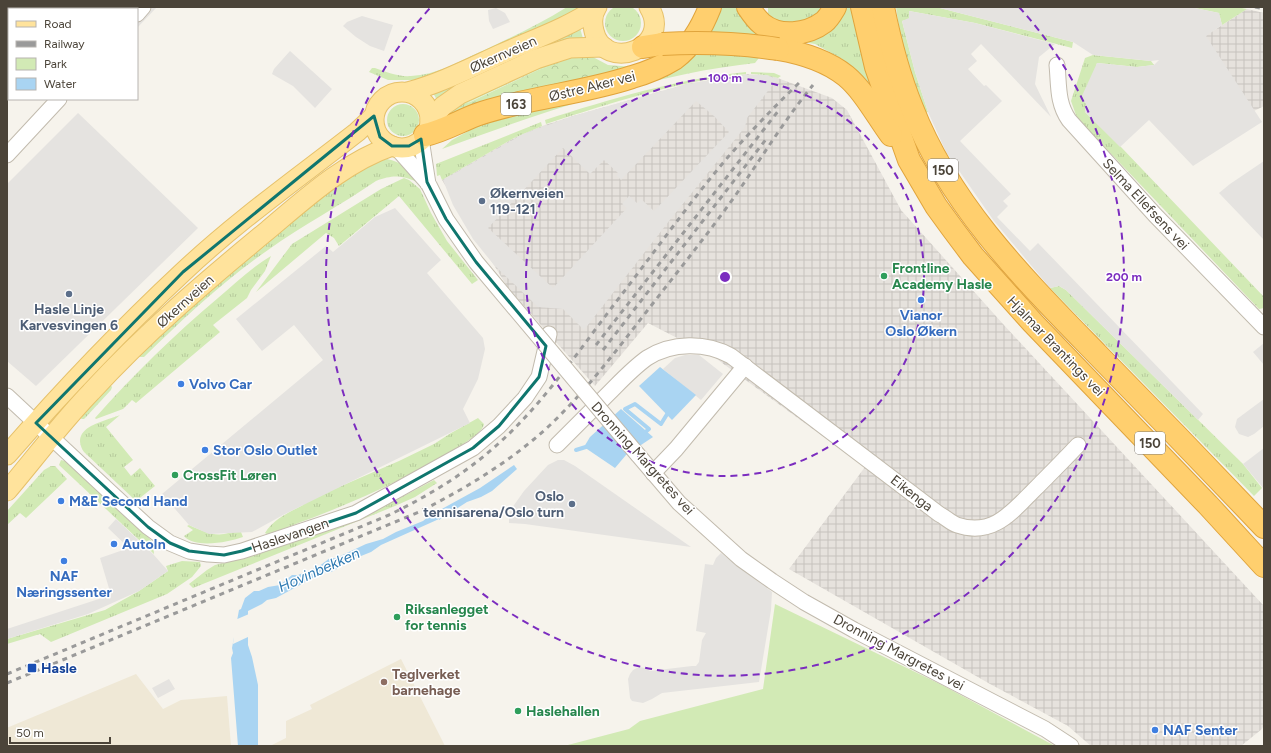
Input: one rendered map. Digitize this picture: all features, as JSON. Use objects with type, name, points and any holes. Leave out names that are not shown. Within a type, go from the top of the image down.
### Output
[{"type":"highway","name":"Østre Aker vei","points":[[425,132],[441,131],[478,114],[611,84],[651,70],[674,58],[691,42],[699,30],[710,7]]},
{"type":"highway","points":[[748,7],[762,24],[780,41],[835,68],[847,77],[859,90],[909,160]]},
{"type":"highway","points":[[652,45],[780,41],[796,33],[815,27],[825,21],[835,7]]},
{"type":"highway","name":"Hjalmar Brantings vei","points":[[862,7],[876,67],[909,160],[936,206],[973,256],[1033,323],[1203,499],[1264,566]]},
{"type":"highway","name":"Hjalmar Brantings vei","points":[[884,7],[896,62],[912,109],[944,174],[973,217],[993,243],[1051,307],[1264,527]]},
{"type":"main road","points":[[596,8],[593,17],[593,30],[598,41],[604,47],[614,52],[624,54],[652,45],[649,39],[653,30],[654,20],[649,7]]},
{"type":"main road","name":"Økernveien","points":[[408,92],[427,87],[456,76],[502,53],[574,23],[596,8]]},
{"type":"main road","name":"Økernveien","points":[[425,132],[443,106],[460,94],[536,59],[570,48],[604,47]]},
{"type":"main road","points":[[408,92],[424,102],[429,114],[425,132],[409,146],[394,146],[380,137],[374,124],[374,116],[377,106],[387,96],[394,93],[408,92]]},
{"type":"main road","name":"Økernveien","points":[[7,455],[78,377],[183,272],[242,221],[357,132],[374,116]]},
{"type":"main road","name":"Økernveien","points":[[7,491],[90,392],[201,286],[342,171],[375,152],[394,146]]},
{"type":"street","name":"Selma Ellefsens vei","points":[[1057,65],[1062,111],[1069,120],[1155,215],[1264,327]]},
{"type":"street","points":[[7,155],[58,100]]},
{"type":"street","name":"Dronning Margretes vei","points":[[425,132],[428,183]]},
{"type":"street","name":"Dronning Margretes vei","points":[[394,146],[428,183],[446,219],[472,256],[653,473],[679,502],[741,558],[797,598],[854,630],[1039,726],[1071,746]]},
{"type":"street","name":"Haslevangen","points":[[7,396],[148,527],[170,543],[188,551],[224,555],[242,551],[356,512],[473,448],[499,426],[525,398],[536,382],[542,366],[549,334]]},
{"type":"street","name":"Eikenga","points":[[557,445],[633,370],[648,358],[663,350],[680,346],[702,346],[724,352],[745,366],[939,514],[956,524],[965,527],[992,525],[1009,516],[1078,446]]},
{"type":"street","points":[[653,473],[676,449],[745,366]]},
{"type":"highlighted area","points":[[374,116],[380,137],[392,146],[409,146],[421,139],[427,182],[446,219],[476,262],[546,346],[539,377],[499,426],[473,448],[356,513],[242,551],[224,555],[189,551],[170,543],[148,527],[36,423],[183,272]]},
{"type":"shaded area","points":[[151,7],[157,7],[138,27],[138,21]]},
{"type":"shaded area","points":[[936,7],[1190,7],[1219,13],[1222,25],[1206,36],[1262,122],[1193,166],[1149,120],[1120,147],[1085,112],[1086,104],[1081,98],[1097,63],[1137,67],[1154,65],[1159,60],[1151,61],[1093,55],[1073,42]]},
{"type":"shaded area","points":[[496,8],[505,13],[510,22],[493,29],[489,21],[488,10]]},
{"type":"shaded area","points":[[1247,9],[1264,13],[1264,106],[1254,111],[1205,36]]},
{"type":"shaded area","points":[[909,11],[975,23],[1055,44],[1039,57],[1035,84],[1051,117],[981,44],[971,54],[977,61],[968,69],[984,86],[986,85],[1002,101],[960,141],[1011,194],[1003,201],[1008,206],[997,217],[1030,251],[1038,243],[1203,414],[1198,420],[1066,290],[1059,286],[1050,288],[994,221],[946,152],[928,112],[915,72],[902,21],[909,18]]},
{"type":"shaded area","points":[[362,16],[393,25],[384,51],[370,46],[343,26],[347,22]]},
{"type":"shaded area","points":[[290,51],[332,89],[315,108],[293,86],[272,74],[274,69]]},
{"type":"shaded area","points":[[746,74],[772,76],[832,98],[847,110],[901,210],[1003,324],[1264,606],[1264,725],[1262,729],[1241,746],[1091,746],[1068,726],[990,684],[789,569],[865,467],[714,357],[648,323],[595,386],[508,288],[442,180],[514,138],[542,126],[687,84]]},
{"type":"shaded area","name":"Økernveien 119-121","points":[[744,75],[766,75],[777,79],[747,118],[745,127],[584,330],[563,309],[538,307],[494,265],[473,239],[453,205],[443,180],[523,134],[573,116],[687,84]],"holes":[[[696,101],[714,116],[729,132],[654,211],[641,199],[637,203],[629,196],[622,204],[627,208],[553,288],[488,228],[563,148],[590,174],[604,160],[618,173],[617,176],[621,180]]]},
{"type":"shaded area","name":"Hasle Linje Karvesvingen 6","points":[[78,113],[198,228],[36,386],[7,361],[7,184]]},
{"type":"shaded area","points":[[1264,161],[1264,240],[1219,193]]},
{"type":"shaded area","points":[[395,208],[441,260],[427,273],[483,338],[485,349],[478,379],[463,409],[470,423],[283,515],[252,532],[209,534],[189,525],[162,494],[323,360],[294,325],[262,351],[236,319],[326,246],[333,252],[375,217]]},
{"type":"shaded area","points":[[1264,343],[1264,365],[1253,352]]},
{"type":"shaded area","points":[[685,355],[699,355],[723,374],[701,400],[663,369],[675,358]]},
{"type":"shaded area","points":[[1264,399],[1264,426],[1248,437],[1239,434],[1235,427],[1237,419]]},
{"type":"shaded area","points":[[1264,448],[1264,489],[1243,464]]},
{"type":"shaded area","name":"Oslo tennisarena/Oslo turn","points":[[558,460],[564,460],[575,466],[691,547],[509,523],[509,515],[512,508],[524,491],[548,465]]},
{"type":"shaded area","points":[[116,519],[153,554],[168,571],[139,591],[88,614],[7,639],[7,629],[111,595],[100,558],[129,548],[108,528]]},
{"type":"shaded area","points":[[721,553],[772,592],[771,610],[759,682],[662,693],[643,703],[632,701],[630,698],[628,679],[633,670],[639,667],[650,671],[696,666],[699,662],[702,640],[706,633],[696,631],[705,564],[713,565],[716,558]]},
{"type":"shaded area","name":"Teglverket barnehage","points":[[401,659],[445,746],[270,746],[286,738],[286,721],[312,709],[310,705]]},
{"type":"shaded area","points":[[136,674],[163,709],[181,700],[227,696],[231,746],[7,746],[7,728]]},
{"type":"shaded area","points":[[169,679],[175,689],[158,698],[152,688]]},
{"type":"green space","points":[[627,5],[636,10],[640,16],[640,30],[636,36],[627,41],[619,41],[610,36],[606,30],[605,19],[610,10],[616,6]]},
{"type":"green space","points":[[567,7],[582,7],[564,20],[422,80],[388,80],[369,72],[372,68],[375,68],[393,74],[406,76],[438,71],[524,31]]},
{"type":"green space","points":[[715,7],[739,7],[760,32],[761,39],[705,35]]},
{"type":"green space","points":[[768,7],[828,7],[807,23],[778,22],[768,17]]},
{"type":"green space","points":[[843,7],[854,7],[881,112],[848,70],[842,59],[815,44],[802,42]]},
{"type":"green space","points":[[896,7],[936,7],[1073,42],[1072,48],[975,23],[909,11],[909,19],[902,21],[915,72],[928,112],[925,113],[904,47]]},
{"type":"green space","points":[[1190,7],[1237,7],[1247,9],[1222,25],[1219,13]]},
{"type":"green space","points":[[580,28],[584,42],[438,102],[433,93]]},
{"type":"green space","points":[[694,49],[759,53],[759,58],[755,63],[686,74],[624,89],[532,117],[442,149],[452,140],[501,113]]},
{"type":"green space","points":[[662,52],[665,58],[635,66]]},
{"type":"green space","points":[[1093,55],[1151,61],[1154,65],[1137,67],[1097,63],[1085,112],[1121,147],[1264,297],[1264,308],[1259,309],[1077,118],[1071,101],[1085,58]]},
{"type":"green space","points":[[591,56],[538,70],[467,103],[628,68],[442,120],[458,102],[522,77],[537,66],[559,57]]},
{"type":"green space","points":[[591,56],[608,65],[634,67],[481,104],[466,104],[538,70],[569,60]]},
{"type":"green space","points":[[746,72],[746,74],[721,77],[670,87],[595,108],[546,124],[545,120],[619,97],[669,85],[720,75]]},
{"type":"green space","points":[[751,72],[774,73],[781,76],[778,78],[766,75],[751,74]]},
{"type":"green space","points":[[403,104],[412,107],[416,111],[419,120],[416,129],[412,133],[403,136],[394,133],[390,129],[387,120],[390,111],[394,107]]},
{"type":"green space","points":[[541,122],[542,126],[514,138],[442,180],[440,175],[437,176],[436,164]]},
{"type":"green space","points":[[387,159],[397,162],[405,167],[417,182],[406,178],[396,177],[376,181],[295,232],[235,274],[144,357],[140,357],[139,355],[155,339],[268,238],[354,172]]},
{"type":"green space","points":[[404,178],[420,189],[431,213],[447,241],[478,280],[472,284],[399,196],[339,246],[334,238],[326,233],[256,292],[292,244],[381,189]]},
{"type":"green space","points":[[271,256],[265,271],[247,298],[213,325],[220,332],[136,403],[132,400],[123,409],[96,419],[95,418],[124,386],[186,326],[250,270]]},
{"type":"green space","points":[[1059,286],[1066,290],[1243,464],[1262,488],[1254,496],[1050,288]]},
{"type":"green space","points":[[110,384],[112,387],[111,390],[84,419],[81,419],[84,412]]},
{"type":"green space","points":[[120,415],[106,427],[133,460],[124,467],[131,476],[140,468],[155,486],[136,501],[84,452],[81,444],[81,437],[84,431],[97,423]]},
{"type":"green space","points":[[478,418],[484,424],[478,433],[460,446],[424,467],[369,494],[331,510],[278,531],[267,534],[265,533],[272,524],[287,513],[303,505],[302,503],[399,461],[434,444]]},
{"type":"green space","points":[[61,460],[65,461],[150,539],[153,543],[154,554],[59,465]]},
{"type":"green space","points":[[51,466],[55,466],[67,479],[26,518],[20,513],[7,525],[7,511],[44,470]]},
{"type":"green space","points":[[434,480],[437,483],[415,497],[395,506],[193,588],[189,584],[215,565],[259,554],[332,527],[400,498]]},
{"type":"green space","points":[[189,525],[215,534],[239,531],[243,537],[229,541],[212,543],[196,542],[189,540],[184,536],[193,530],[187,526]]},
{"type":"green space","points":[[182,561],[200,562],[201,566],[192,577],[167,594],[51,642],[40,634],[7,644],[7,639],[105,610],[139,591],[168,571],[166,566]]},
{"type":"green space","points":[[775,604],[942,685],[1055,746],[564,746],[629,729],[640,721],[763,689]]},
{"type":"water","points":[[660,367],[696,395],[672,420],[639,386]]},
{"type":"water","points":[[621,409],[653,437],[626,455],[615,468],[584,447],[590,437]]},
{"type":"water","points":[[514,465],[517,469],[492,491],[467,502],[439,520],[381,545],[371,552],[361,556],[357,555],[351,560],[345,561],[337,569],[331,572],[322,573],[276,598],[267,600],[248,611],[248,645],[258,685],[258,746],[238,746],[231,658],[239,610],[241,609],[245,598],[254,591],[280,585],[292,575],[298,575],[318,567],[330,558],[336,558],[423,521],[429,516],[480,488]]},
{"type":"pier","points":[[249,614],[248,637],[233,644],[235,620]]},
{"type":"waterway","name":"Hovinbekken","points":[[643,434],[649,429],[625,409],[635,404],[661,424],[669,411]]},
{"type":"waterway","name":"Hovinbekken","points":[[576,450],[589,446]]},
{"type":"railway","points":[[1255,7],[1264,9]]},
{"type":"railway","points":[[7,674],[389,515],[432,492],[473,465],[515,428],[546,394],[714,174],[773,108],[802,80]]},
{"type":"railway","points":[[7,683],[419,512],[454,494],[503,463],[534,439],[563,413],[612,356],[720,217],[791,114],[813,85]]},
{"type":"railway","points":[[596,345],[779,110]]},
{"type":"railway","points":[[603,350],[767,138]]},
{"type":"place","name":"Økernveien 119-121","points":[[482,201]]},
{"type":"place","name":"Frontline Academy Hasle","points":[[884,276]]},
{"type":"place","name":"Hasle Linje Karvesvingen 6","points":[[69,294]]},
{"type":"place","name":"Vianor Oslo Økern","points":[[921,300]]},
{"type":"place","name":"Volvo Car","points":[[181,384]]},
{"type":"place","name":"Stor Oslo Outlet","points":[[205,450]]},
{"type":"place","name":"CrossFit Løren","points":[[175,475]]},
{"type":"place","name":"M&E Second Hand","points":[[61,501]]},
{"type":"place","name":"Oslo tennisarena/Oslo turn","points":[[572,504]]},
{"type":"place","name":"AutoIn","points":[[114,544]]},
{"type":"place","name":"NAF Næringssenter","points":[[64,561]]},
{"type":"place","name":"Riksanlegget for tennis","points":[[397,617]]},
{"type":"place","name":"Hasle","points":[[32,668]]},
{"type":"place","name":"Teglverket barnehage","points":[[384,682]]},
{"type":"place","name":"Haslehallen","points":[[518,711]]},
{"type":"place","name":"NAF Senter","points":[[1155,730]]}]
